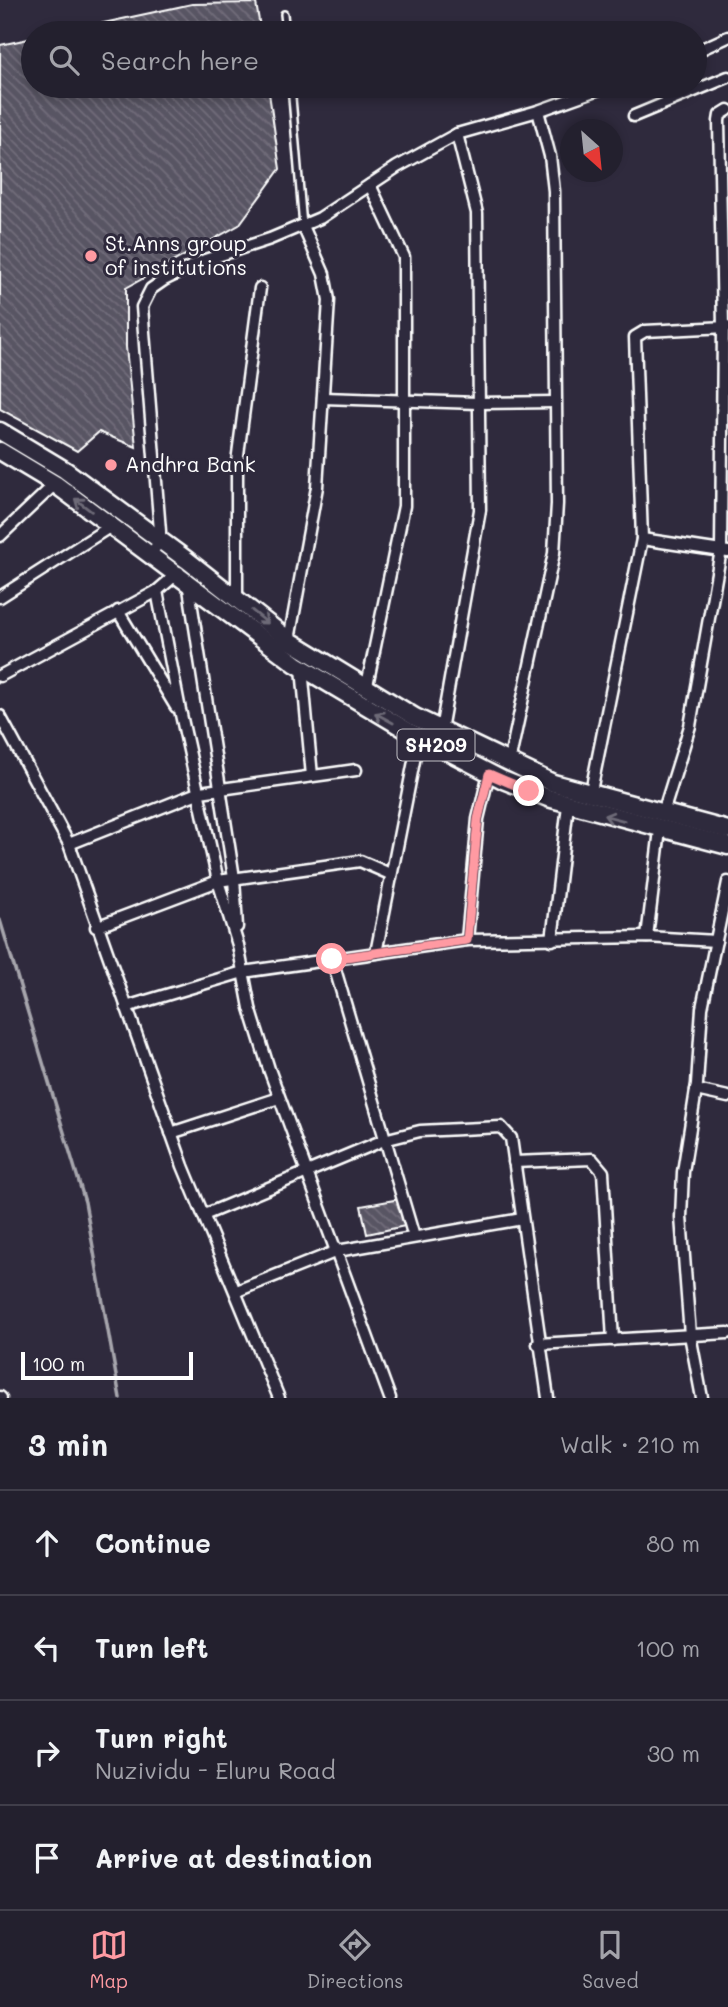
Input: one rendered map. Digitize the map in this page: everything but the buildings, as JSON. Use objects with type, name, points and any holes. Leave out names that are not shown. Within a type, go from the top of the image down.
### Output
[{"type":"main road","points":[[0,431],[65,470],[184,571]]},
{"type":"main road","points":[[0,451],[55,484],[111,526],[155,548]]},
{"type":"main road","name":"SH209","points":[[184,571],[237,598],[289,640],[366,690],[441,730],[589,803],[660,830],[728,846]]},
{"type":"main road","name":"SH209","points":[[184,571],[302,668],[489,774],[568,805],[589,803],[663,813],[728,830]]},
{"type":"street","points":[[707,47],[728,37]]},
{"type":"street","points":[[707,86],[728,77]]},
{"type":"street","points":[[155,548],[142,307],[151,289],[183,271],[234,249],[303,226],[457,134],[574,98]]},
{"type":"street","points":[[634,116],[677,98]]},
{"type":"street","points":[[663,813],[690,726],[724,551],[725,327],[719,121],[720,115],[728,110]]},
{"type":"street","points":[[509,763],[554,554],[557,503],[554,191],[550,156],[538,111]]},
{"type":"street","points":[[441,730],[480,510],[477,213],[457,134]]},
{"type":"street","points":[[366,690],[404,506],[404,257],[370,185]]},
{"type":"street","points":[[289,640],[317,487],[329,300],[324,274],[303,226]]},
{"type":"street","points":[[237,598],[237,462],[260,288]]},
{"type":"street","points":[[589,803],[642,539],[635,337],[645,331],[725,327]]},
{"type":"street","points":[[323,398],[478,404],[555,402]]},
{"type":"street","points":[[0,536],[55,484]]},
{"type":"street","points":[[0,597],[111,526]]},
{"type":"street","points":[[642,539],[724,551]]},
{"type":"street","points":[[0,676],[158,591],[184,571],[234,878],[238,945]]},
{"type":"street","points":[[158,591],[181,714],[219,881],[238,945],[250,1008],[279,1098],[390,1398]]},
{"type":"street","points":[[118,611],[181,714]]},
{"type":"street","points":[[302,668],[312,776]]},
{"type":"street","points":[[0,716],[69,844],[96,927],[171,1133],[279,1398]]},
{"type":"street","points":[[376,953],[419,736]]},
{"type":"street","points":[[69,844],[200,792],[356,770]]},
{"type":"street","points":[[467,940],[478,819],[489,774]]},
{"type":"street","points":[[552,940],[568,805]]},
{"type":"street","points":[[647,937],[660,830]]},
{"type":"street","points":[[96,927],[219,881],[234,878],[360,861],[390,874]]},
{"type":"street","points":[[702,1398],[690,1335],[681,1217],[685,1146],[696,1090],[702,1008],[728,882]]},
{"type":"street","points":[[126,1007],[243,972],[467,940],[647,937],[716,941]]},
{"type":"street","points":[[332,959],[414,1237]]},
{"type":"street","points":[[696,1090],[728,1097]]},
{"type":"street","points":[[171,1133],[279,1098]]},
{"type":"street","points":[[204,1215],[384,1140],[420,1131],[501,1127],[511,1138],[538,1343],[548,1398]]},
{"type":"street","points":[[514,1161],[592,1159],[603,1172],[613,1339]]},
{"type":"street","points":[[237,1291],[337,1251],[522,1219]]},
{"type":"street","points":[[538,1343],[728,1333]]},
{"type":"lane","points":[[284,14],[285,21]]},
{"type":"lane","points":[[292,98],[303,226]]},
{"type":"waterway","points":[[0,920],[85,1202],[120,1398]]},
{"type":"place","name":"St.Anns group of institutions","points":[[91,256]]},
{"type":"place","name":"Andhra Bank","points":[[111,465]]},
{"type":"route","points":[[332,959],[467,940],[478,819],[489,774],[529,791]]}]
